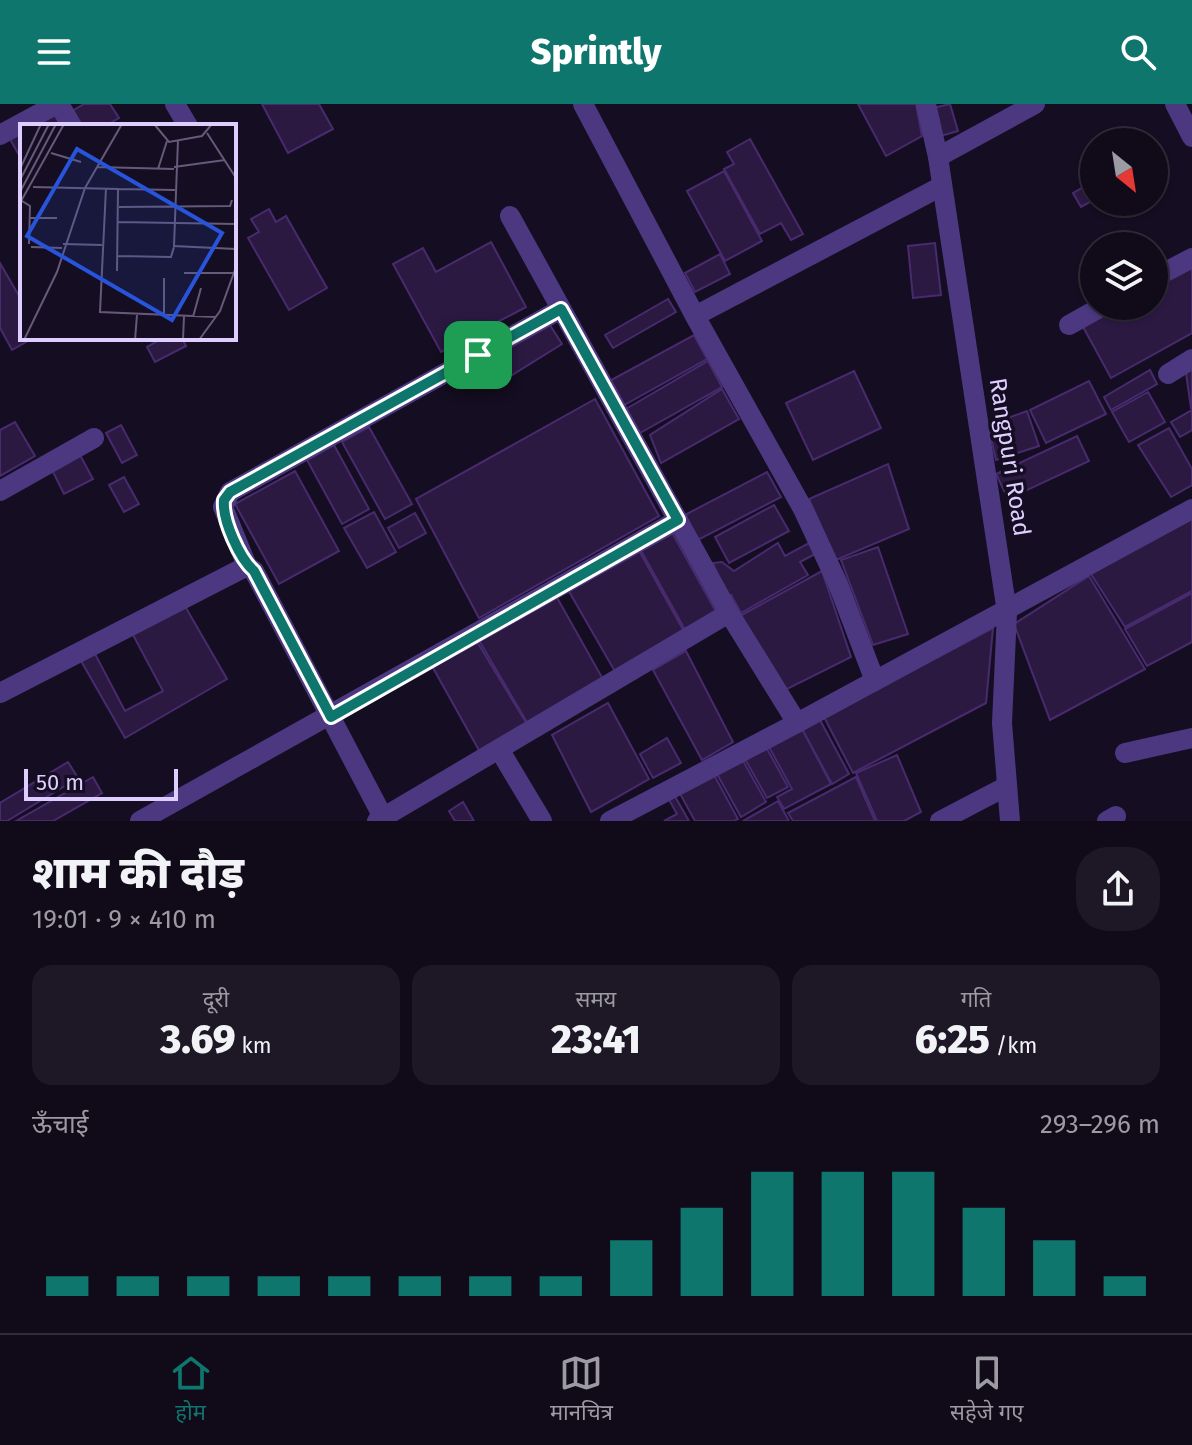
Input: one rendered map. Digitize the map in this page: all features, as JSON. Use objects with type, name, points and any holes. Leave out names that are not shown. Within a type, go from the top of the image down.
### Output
[{"type":"street","points":[[175,104],[187,124]]},
{"type":"street","points":[[583,104],[695,316],[803,509],[842,594],[875,681]]},
{"type":"street","name":"Rangpuri Road","points":[[926,104],[938,157],[940,187],[1007,612],[1002,723],[1010,821]]},
{"type":"street","points":[[938,157],[1035,104]]},
{"type":"street","points":[[1175,104],[1192,137]]},
{"type":"street","points":[[0,135],[49,106],[70,124]]},
{"type":"street","points":[[695,316],[940,187]]},
{"type":"street","points":[[510,216],[729,613],[797,723]]},
{"type":"street","points":[[1168,271],[1192,258]]},
{"type":"street","points":[[561,309],[230,492],[223,507],[247,566],[254,571],[382,820],[729,613]]},
{"type":"street","points":[[1069,325],[1080,319]]},
{"type":"street","points":[[1168,374],[1192,359]]},
{"type":"street","points":[[0,491],[94,438]]},
{"type":"street","points":[[610,821],[1007,612],[1192,509]]},
{"type":"street","points":[[140,821],[331,717],[678,520]]},
{"type":"street","points":[[0,693],[239,566],[247,566]]},
{"type":"street","points":[[1125,753],[1192,738]]},
{"type":"street","points":[[499,749],[542,821]]},
{"type":"street","points":[[940,821],[1007,786]]},
{"type":"building","points":[[84,104],[110,104],[119,118],[108,124],[80,124],[72,111]]},
{"type":"building","points":[[262,104],[319,104],[333,129],[288,153]]},
{"type":"building","points":[[858,104],[916,104],[922,136],[886,156]]},
{"type":"building","points":[[950,104],[958,131],[937,137],[929,109]]},
{"type":"building","points":[[54,114],[60,124],[36,124]]},
{"type":"building","points":[[20,133],[19,155],[10,139]]},
{"type":"building","points":[[750,139],[803,234],[791,240],[781,223],[760,234],[724,169],[734,164],[727,152]]},
{"type":"building","points":[[724,171],[762,241],[725,261],[687,191]]},
{"type":"building","points":[[1080,189],[1080,205],[1073,193]]},
{"type":"building","points":[[269,209],[276,222],[286,216],[327,288],[289,310],[248,238],[259,232],[251,219]]},
{"type":"building","points":[[491,242],[526,307],[441,352],[393,264],[423,248],[436,272]]},
{"type":"building","points":[[935,243],[941,295],[913,298],[908,246]]},
{"type":"building","points":[[720,254],[730,274],[695,292],[685,273]]},
{"type":"building","points":[[1192,260],[1192,333],[1111,378],[1081,323],[1086,320],[1168,320],[1168,274]]},
{"type":"building","points":[[0,263],[20,298],[20,340],[30,340],[12,350],[0,328]]},
{"type":"building","points":[[668,299],[676,312],[613,348],[605,335]]},
{"type":"building","points":[[548,322],[562,344],[512,375],[499,353]]},
{"type":"building","points":[[694,335],[707,359],[617,409],[604,384]]},
{"type":"building","points":[[159,340],[183,340],[186,346],[155,362],[147,347]]},
{"type":"building","points":[[708,361],[722,387],[640,433],[626,409]]},
{"type":"building","points":[[1192,365],[1192,408],[1191,408],[1185,366]]},
{"type":"building","points":[[1150,370],[1157,384],[1111,410],[1104,397]]},
{"type":"building","points":[[854,371],[881,428],[813,460],[786,403]]},
{"type":"building","points":[[1089,381],[1106,414],[1046,443],[1030,410]]},
{"type":"building","points":[[722,389],[739,419],[661,463],[650,435]]},
{"type":"building","points":[[1148,392],[1165,422],[1129,442],[1112,412]]},
{"type":"building","points":[[595,399],[659,516],[479,618],[416,499]]},
{"type":"building","points":[[1192,410],[1192,430],[1180,437],[1171,422]]},
{"type":"building","points":[[1027,411],[1039,446],[996,460],[988,425]]},
{"type":"building","points":[[15,422],[35,456],[0,476],[0,430]]},
{"type":"building","points":[[121,425],[137,455],[122,463],[106,433]]},
{"type":"building","points":[[369,427],[412,504],[385,519],[342,442]]},
{"type":"building","points":[[1169,428],[1192,469],[1192,485],[1171,497],[1138,445]]},
{"type":"building","points":[[1077,436],[1089,461],[1008,499],[996,474]]},
{"type":"building","points":[[334,445],[369,509],[342,524],[307,460]]},
{"type":"building","points":[[80,455],[93,479],[64,494],[52,470]]},
{"type":"building","points":[[888,464],[909,529],[836,560],[809,499]]},
{"type":"building","points":[[295,471],[339,551],[279,584],[235,504]]},
{"type":"building","points":[[767,472],[781,497],[694,542],[681,517]]},
{"type":"building","points":[[124,477],[139,504],[124,512],[109,485]]},
{"type":"building","points":[[774,505],[789,531],[729,563],[715,537]]},
{"type":"building","points":[[374,512],[396,552],[367,568],[344,528]]},
{"type":"building","points":[[415,513],[426,533],[399,548],[388,528]]},
{"type":"building","points":[[1192,516],[1192,591],[1125,627],[1091,574]]},
{"type":"building","points":[[670,529],[719,617],[688,635],[639,547]]},
{"type":"building","points":[[778,543],[785,556],[809,543],[815,554],[800,562],[808,575],[741,613],[731,595],[726,598],[713,563],[722,562],[734,571]]},
{"type":"building","points":[[637,547],[686,635],[617,675],[567,588]]},
{"type":"building","points":[[878,547],[908,634],[873,645],[841,560]]},
{"type":"building","points":[[822,571],[851,657],[781,692],[738,617]]},
{"type":"building","points":[[1089,576],[1145,669],[1050,720],[1014,624]]},
{"type":"building","points":[[1192,593],[1192,642],[1147,666],[1125,629]]},
{"type":"building","points":[[555,594],[604,681],[528,724],[477,637]]},
{"type":"building","points":[[182,601],[227,679],[125,738],[80,659]],"holes":[[[132,633],[163,691],[125,711],[94,652]]]},
{"type":"building","points":[[993,628],[986,703],[853,773],[824,717]]},
{"type":"building","points":[[476,640],[527,724],[480,752],[432,666]]},
{"type":"building","points":[[686,651],[733,742],[702,760],[653,670]]},
{"type":"building","points":[[608,703],[649,779],[591,812],[552,735]]},
{"type":"building","points":[[820,720],[849,774],[832,784],[802,729]]},
{"type":"building","points":[[802,729],[831,784],[784,809],[777,797],[792,789],[769,747]]},
{"type":"building","points":[[667,738],[681,763],[653,778],[640,754]]},
{"type":"building","points":[[766,747],[788,787],[767,798],[745,759]]},
{"type":"building","points":[[897,755],[921,812],[904,821],[877,821],[856,773]]},
{"type":"building","points":[[742,759],[766,802],[741,817],[717,774]]},
{"type":"building","points":[[68,762],[78,778],[7,821],[0,821],[0,803]]},
{"type":"building","points":[[713,773],[738,819],[734,821],[695,821],[679,792]]},
{"type":"building","points":[[93,777],[102,793],[53,821],[16,821]]},
{"type":"building","points":[[856,777],[875,821],[793,821],[788,813]]},
{"type":"building","points":[[673,793],[689,821],[664,821],[677,814],[667,796]]},
{"type":"building","points":[[778,801],[789,821],[743,821]]},
{"type":"building","points":[[463,802],[474,821],[455,821],[449,811]]},
{"type":"route","points":[[561,309],[678,520],[331,717],[254,571],[247,566],[225,516],[224,500],[230,492],[478,355],[561,309]]}]
